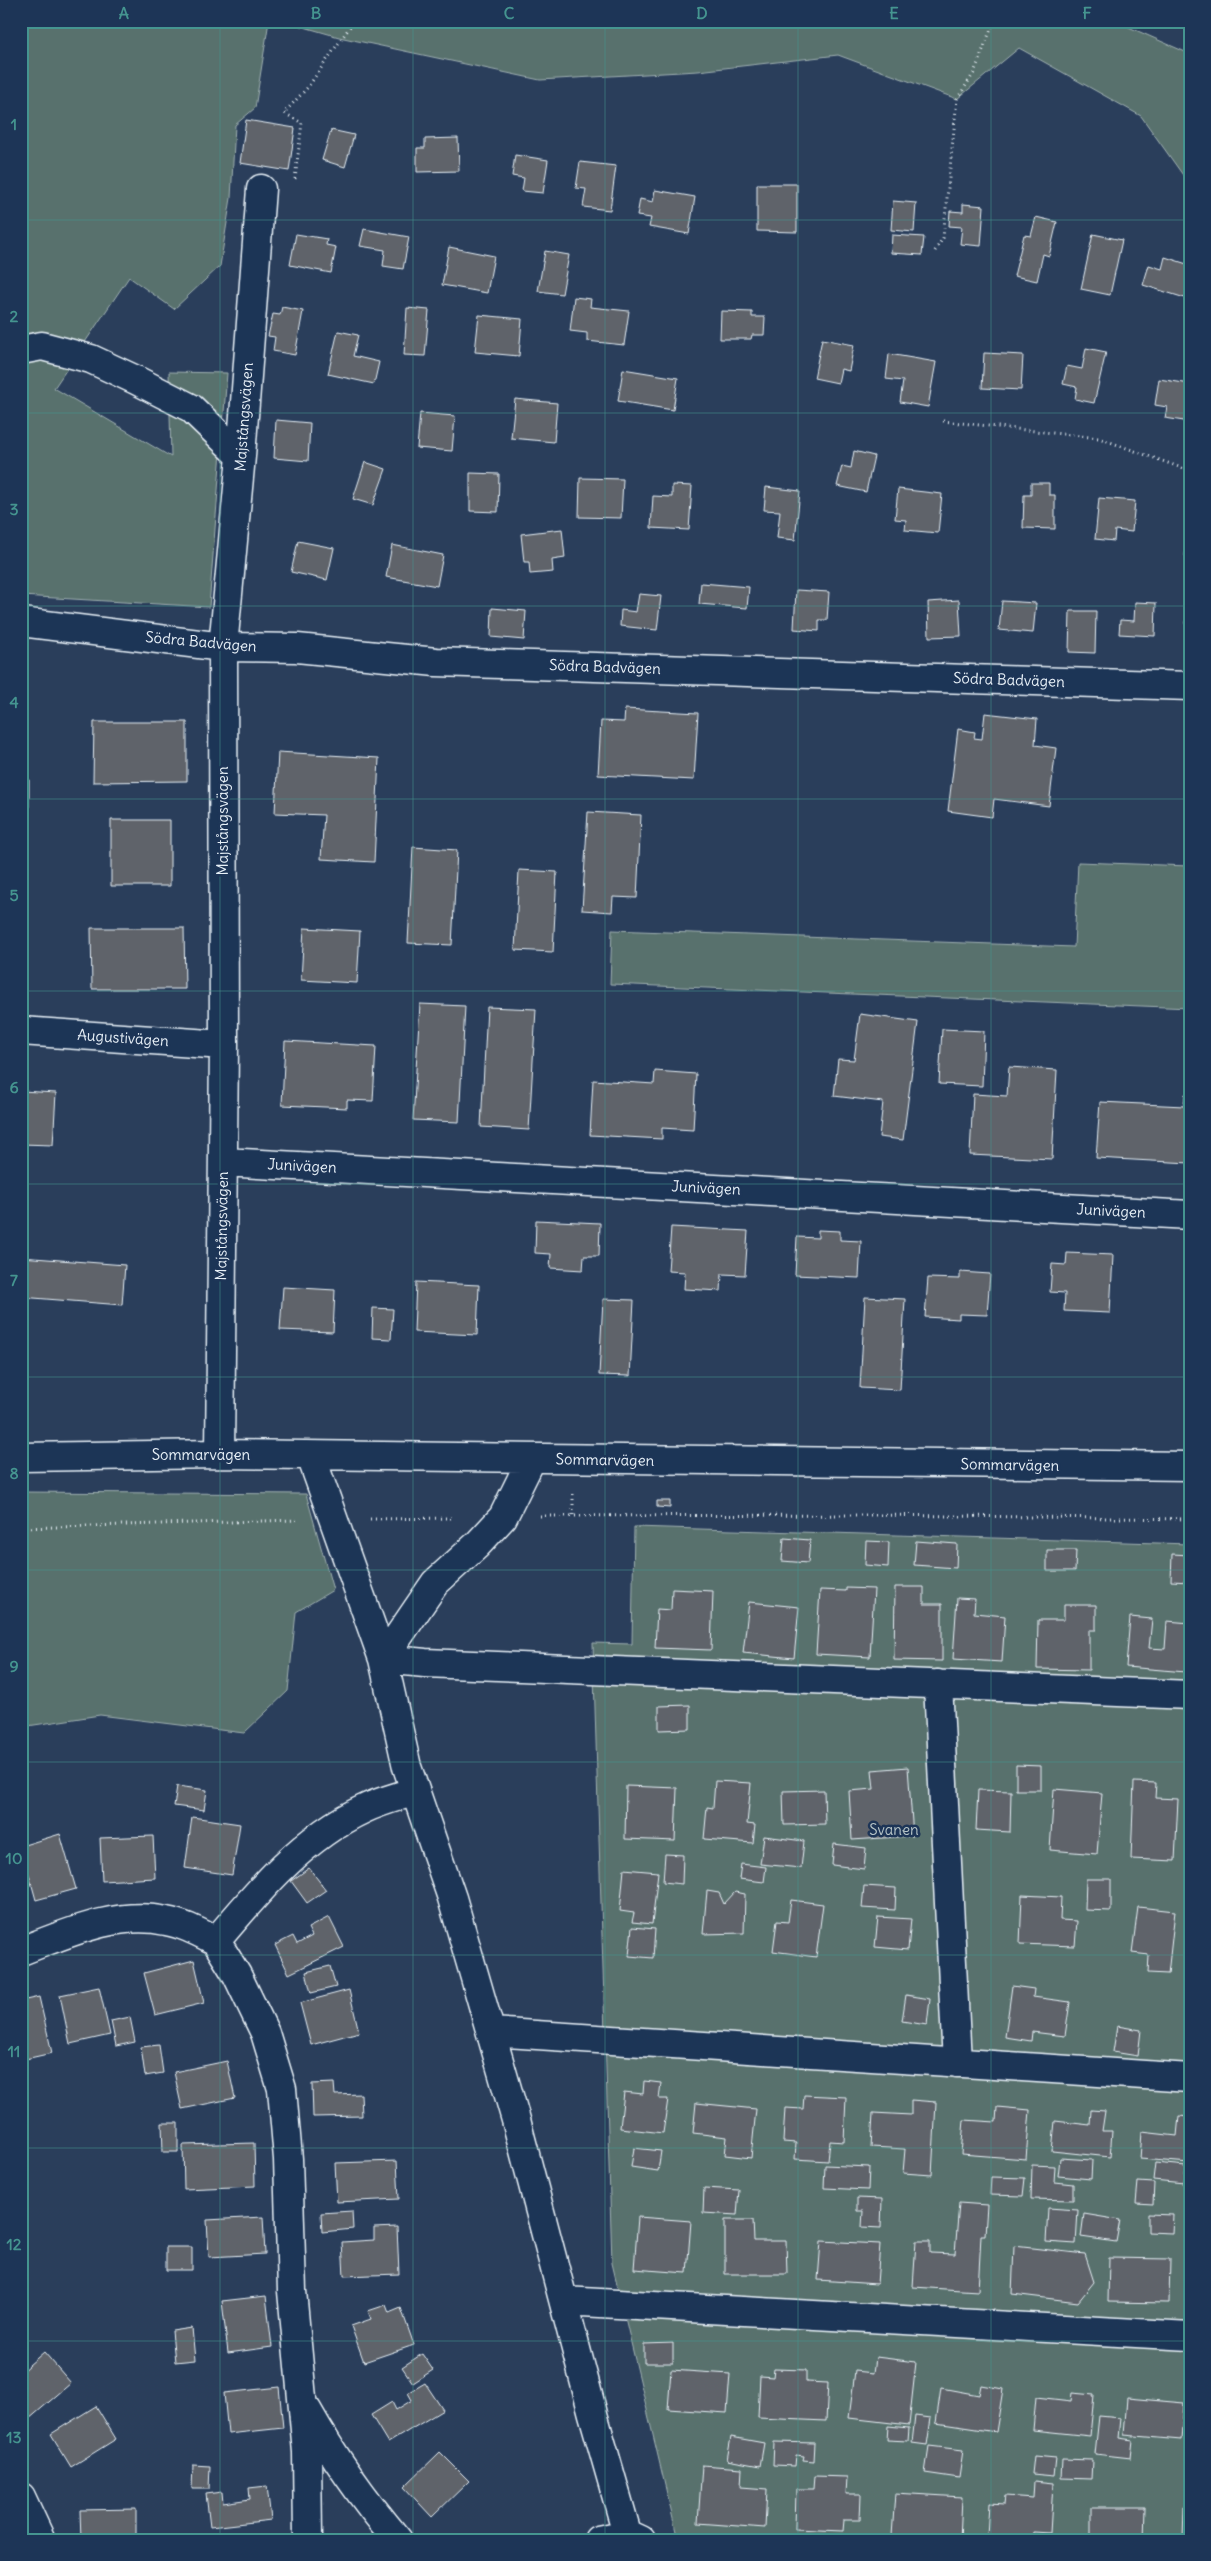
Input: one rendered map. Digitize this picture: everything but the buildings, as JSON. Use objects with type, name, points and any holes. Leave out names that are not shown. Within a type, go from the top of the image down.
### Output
[{"type":"street","name":"Majstångsvägen","points":[[220,1454],[224,1045],[223,647],[241,456],[261,189]]},
{"type":"street","points":[[21,350],[42,346],[91,359],[136,380],[191,408],[241,456]]},
{"type":"street","name":"Södra Badvägen","points":[[21,622],[223,647],[297,648],[436,662],[1190,686]]},
{"type":"street","name":"Augustivägen","points":[[21,1031],[224,1045]]},
{"type":"street","name":"Junivägen","points":[[223,1162],[1190,1215]]},
{"type":"street","name":"Sommarvägen","points":[[21,1458],[220,1454],[1190,1466]]},
{"type":"street","points":[[311,1456],[383,1659],[407,1767],[452,1898],[632,2538],[598,2540]]},
{"type":"street","points":[[383,1659],[435,1583],[477,1545],[503,1517],[532,1458]]},
{"type":"street","points":[[383,1659],[425,1663],[1190,1694]]},
{"type":"street","points":[[938,1684],[957,2063]]},
{"type":"street","points":[[216,1941],[273,1876],[320,1834],[364,1809],[415,1791]]},
{"type":"street","points":[[21,1951],[72,1932],[122,1919],[166,1920],[216,1941],[237,1975],[265,2033],[282,2089],[288,2159],[292,2291],[307,2452],[308,2540]]},
{"type":"street","points":[[491,2032],[1190,2078]]},
{"type":"street","points":[[564,2301],[1190,2336]]},
{"type":"street","points":[[303,2403],[321,2436],[370,2507],[398,2540]]},
{"type":"street","points":[[21,2497],[41,2540]]},
{"type":"path","points":[[294,185],[302,123],[284,113],[308,87],[354,21]]},
{"type":"path","points":[[934,251],[943,238],[957,99],[974,73],[994,21]]},
{"type":"path","points":[[943,421],[1100,438],[1190,470]]},
{"type":"path","points":[[573,1515],[574,1494]]},
{"type":"path","points":[[21,1528],[573,1515],[875,1515],[1190,1519]]},
{"type":"green space","points":[[21,21],[269,21],[255,108],[235,125],[231,198],[220,266],[174,309],[129,277],[54,388],[171,457],[169,372],[227,373],[209,607],[21,596]]},
{"type":"green space","points":[[283,21],[1115,21],[1190,54],[1190,185],[1141,116],[1019,48],[957,99],[838,55],[698,71],[540,80],[339,37]]},
{"type":"green space","points":[[1078,862],[1190,866],[1190,1008],[610,984],[612,930],[1074,947]]},
{"type":"green space","points":[[21,1492],[306,1494],[333,1590],[296,1612],[288,1691],[244,1733],[100,1715],[21,1727]]},
{"type":"green space","name":"Svanen","points":[[634,1527],[1190,1544],[1190,2540],[678,2540],[612,2263],[593,1643],[632,1644]]}]
